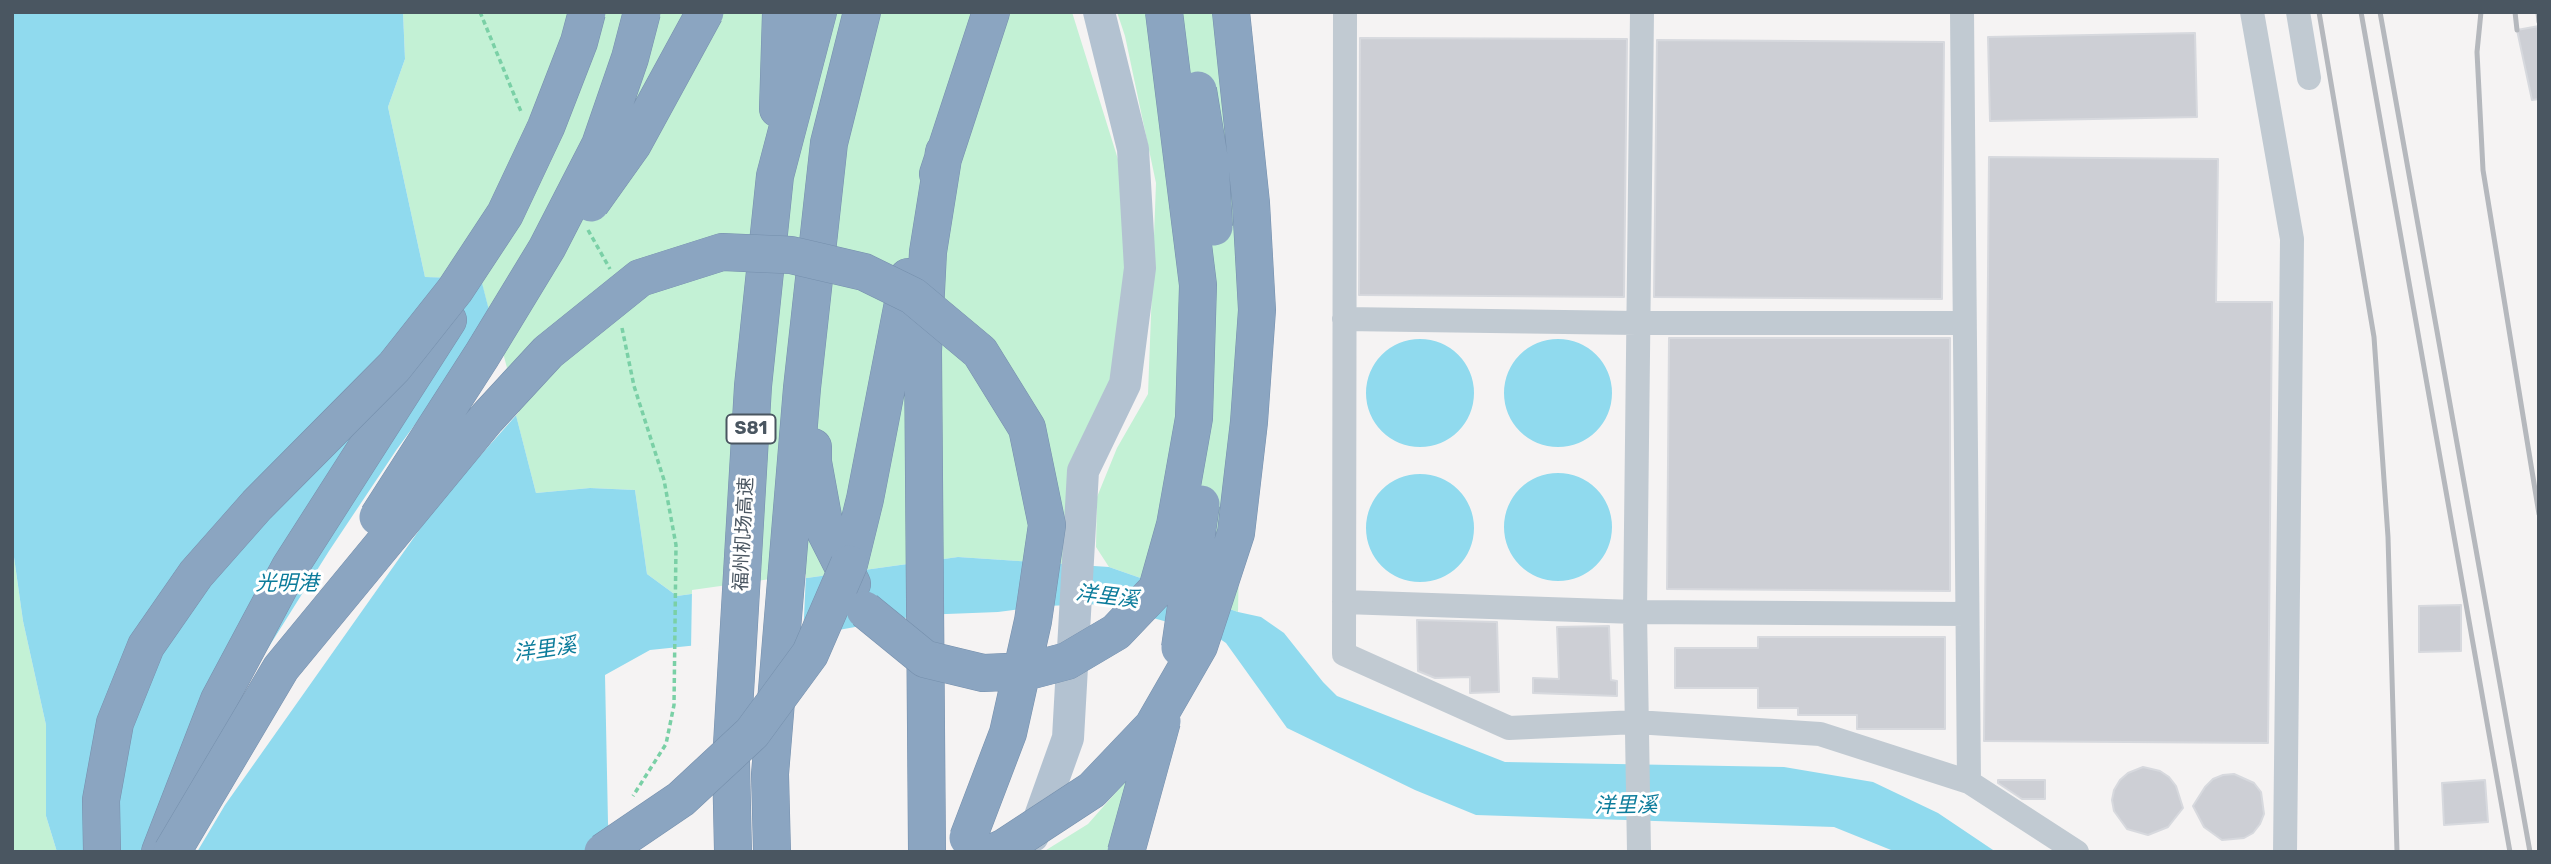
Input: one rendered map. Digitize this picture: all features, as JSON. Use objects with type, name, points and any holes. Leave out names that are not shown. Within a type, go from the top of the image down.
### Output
[{"type":"highway","points":[[160,852],[219,700],[290,567],[445,325],[505,214],[546,127],[579,42],[587,12]]},
{"type":"highway","points":[[172,852],[281,667],[461,389],[547,248],[600,145],[630,58],[642,12]]},
{"type":"highway","points":[[461,389],[518,312],[568,234],[633,144],[705,12]]},
{"type":"highway","points":[[775,176],[781,12]]},
{"type":"highway","name":"福州机场高速","points":[[733,852],[731,761],[751,414],[775,176],[818,12]]},
{"type":"highway","name":"S81","points":[[772,852],[770,774],[802,388],[829,143],[862,12]]},
{"type":"highway","points":[[603,852],[681,799],[752,733],[810,654],[849,564],[865,499],[906,285],[944,152],[991,12]]},
{"type":"highway","points":[[811,318],[813,462],[821,509],[826,533],[865,610],[925,659],[983,673],[1029,671],[1067,661],[1116,632],[1157,589],[1175,525],[1194,418],[1198,285],[1164,12]]},
{"type":"highway","points":[[1126,852],[1178,661],[1215,405],[1218,288],[1210,163],[1192,54],[1182,12]]},
{"type":"highway","points":[[281,667],[487,418],[548,352],[640,278],[722,253],[791,255],[864,272],[913,296],[980,352],[1027,428],[1047,525],[1033,621],[1008,733],[976,847],[1005,847],[1092,790],[1153,726],[1199,646],[1236,533],[1250,422],[1256,310],[1251,203],[1236,54],[1229,12]]},
{"type":"highway","points":[[928,852],[923,351],[928,252],[944,152]]},
{"type":"highway","points":[[102,852],[100,800],[115,723],[146,646],[196,574],[239,524],[394,367],[455,290],[505,214]]},
{"type":"main road","points":[[1027,852],[1068,738],[1083,471],[1125,384],[1140,268],[1133,149],[1099,12]]},
{"type":"lane","points":[[1345,12],[1344,654],[1509,728],[1636,722],[1820,734],[1969,782],[2077,852]]},
{"type":"lane","points":[[1639,840],[1635,612],[1642,12]]},
{"type":"lane","points":[[1962,12],[1969,782]]},
{"type":"lane","points":[[2252,12],[2292,239],[2286,852]]},
{"type":"lane","points":[[2298,12],[2309,78]]},
{"type":"lane","points":[[1345,319],[1637,323],[1963,323]]},
{"type":"lane","points":[[1344,602],[1635,612],[1967,614]]},
{"type":"path","points":[[624,802],[633,796],[666,744],[674,705],[675,578]]},
{"type":"green space","points":[[403,12],[1072,12],[1121,169],[1127,323],[1063,564],[958,557],[677,596],[647,574],[635,490],[590,488],[536,493],[481,280],[425,277],[388,107],[405,59]]},
{"type":"green space","points":[[1117,12],[1249,12],[1238,612],[1109,567],[1096,547],[1097,497],[1117,448],[1148,394],[1156,183],[1125,36]]},
{"type":"green space","points":[[12,543],[23,621],[46,725],[46,816],[57,852],[12,852]]},
{"type":"green space","points":[[1133,773],[1110,852],[1043,852],[1088,824]]},
{"type":"water","name":"光明港","points":[[12,12],[403,12],[405,59],[388,107],[425,277],[481,279],[536,493],[590,488],[635,490],[647,574],[677,596],[958,557],[1109,567],[1238,612],[1261,617],[1284,633],[1337,696],[1505,762],[1784,767],[1873,782],[1938,813],[1996,852],[1896,852],[1834,827],[1476,815],[1415,790],[1287,728],[1226,643],[1214,635],[1103,604],[921,615],[833,631],[650,650],[605,675],[611,852],[57,852],[46,816],[46,725],[23,621],[12,543]]},
{"type":"water","points":[[1420,339],[1441,343],[1458,355],[1470,372],[1474,393],[1470,414],[1458,431],[1441,443],[1420,447],[1399,443],[1382,431],[1370,414],[1366,393],[1370,372],[1382,355],[1399,343]]},
{"type":"water","points":[[1558,339],[1579,343],[1596,355],[1608,372],[1612,393],[1608,414],[1596,431],[1579,443],[1558,447],[1537,443],[1520,431],[1508,414],[1504,393],[1508,372],[1520,355],[1537,343]]},
{"type":"water","points":[[1558,473],[1579,477],[1596,489],[1608,506],[1612,527],[1608,548],[1596,565],[1579,577],[1558,581],[1537,577],[1520,565],[1508,548],[1504,527],[1508,506],[1520,489],[1537,477]]},
{"type":"water","points":[[1420,474],[1441,478],[1458,490],[1470,507],[1474,528],[1470,549],[1458,566],[1441,578],[1420,582],[1399,578],[1382,566],[1370,549],[1366,528],[1370,507],[1382,490],[1399,478]]},
{"type":"pier","points":[[492,310],[507,368],[482,398],[510,379],[519,412],[439,502],[225,805],[197,852],[152,852],[248,680],[329,551],[397,449],[468,352]]},
{"type":"pier","points":[[806,574],[803,638],[691,650],[692,590]]},
{"type":"building","points":[[2539,26],[2539,99],[2532,100],[2517,30]]},
{"type":"building","points":[[2195,33],[2197,117],[1990,121],[1988,37]]},
{"type":"building","points":[[1360,38],[1627,39],[1624,297],[1359,295]]},
{"type":"building","points":[[1657,40],[1944,42],[1942,299],[1654,297]]},
{"type":"building","points":[[1989,157],[2218,159],[2216,302],[2272,302],[2268,743],[1984,741]]},
{"type":"building","points":[[1669,338],[1950,338],[1950,591],[1667,589]]},
{"type":"building","points":[[2461,605],[2461,651],[2419,652],[2419,606]]},
{"type":"building","points":[[1417,620],[1497,622],[1499,692],[1470,693],[1470,677],[1435,678],[1418,671]]},
{"type":"building","points":[[1609,626],[1611,680],[1617,681],[1617,696],[1533,693],[1533,678],[1559,679],[1557,627]]},
{"type":"building","points":[[1758,637],[1945,637],[1945,729],[1857,729],[1857,715],[1798,715],[1798,708],[1758,708],[1758,688],[1675,688],[1675,648],[1758,648]]},
{"type":"building","points":[[2143,767],[2160,771],[2169,777],[2176,786],[2183,808],[2168,827],[2148,835],[2127,829],[2114,811],[2112,800],[2120,780],[2128,773]]},
{"type":"building","points":[[2234,774],[2254,783],[2261,792],[2264,814],[2253,833],[2244,838],[2222,840],[2204,827],[2193,806],[2213,779]]},
{"type":"building","points":[[1998,780],[2045,780],[2045,799],[2022,799],[1998,783]]},
{"type":"building","points":[[2485,780],[2488,822],[2444,825],[2442,783]]},
{"type":"railway","points":[[2319,12],[2374,337],[2388,537],[2397,852]]},
{"type":"railway","points":[[2361,12],[2510,852]]},
{"type":"railway","points":[[2380,12],[2530,852]]},
{"type":"railway","points":[[2481,12],[2477,52],[2483,170],[2539,514]]},
{"type":"railway","points":[[2515,12],[2517,30]]},
{"type":"railway","points":[[2538,12],[2539,22]]},
{"type":"water label","name":"洋里溪","points":[[1107,597]]},
{"type":"water label","name":"洋里溪","points":[[545,650]]},
{"type":"water label","name":"洋里溪","points":[[1626,806]]}]
